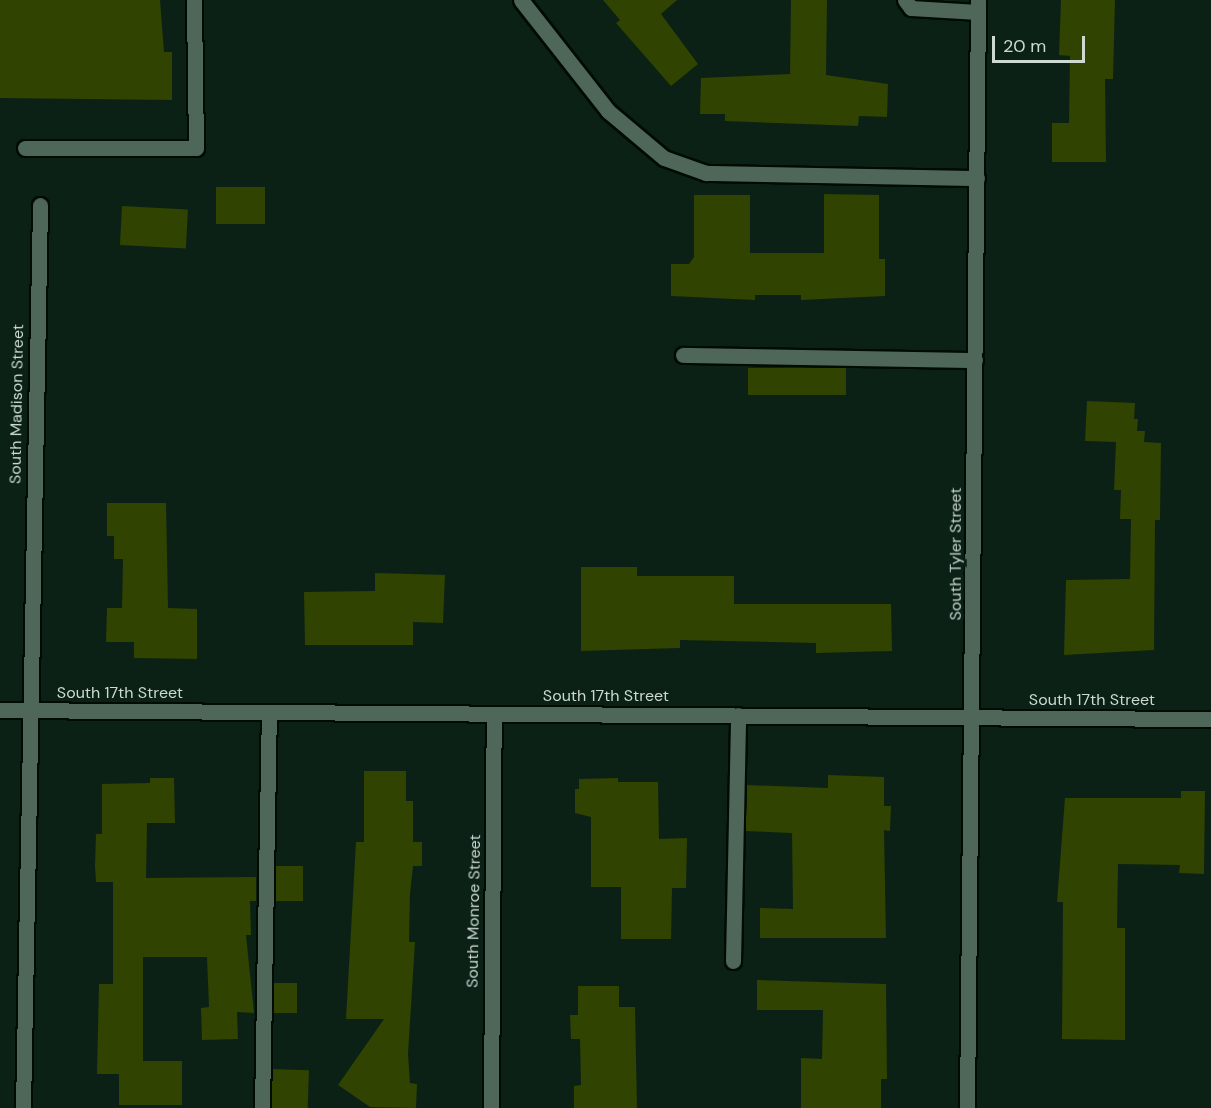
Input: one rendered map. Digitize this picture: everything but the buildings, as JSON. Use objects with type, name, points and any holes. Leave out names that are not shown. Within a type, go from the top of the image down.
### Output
[{"type":"street","points":[[25,148],[196,148],[194,0]]},
{"type":"street","points":[[521,0],[608,111],[664,158],[706,173],[977,178]]},
{"type":"street","points":[[905,0],[911,8],[978,6]]},
{"type":"street","name":"South Tyler Street","points":[[967,1108],[978,6]]},
{"type":"street","name":"South Madison Street","points":[[24,1108],[27,710],[40,205]]},
{"type":"street","points":[[684,355],[975,360]]},
{"type":"street","name":"South 17th Street","points":[[0,710],[1211,719]]},
{"type":"street","points":[[262,1108],[269,712]]},
{"type":"street","name":"South Monroe Street","points":[[491,1108],[494,714]]},
{"type":"street","points":[[733,961],[738,715]]}]
